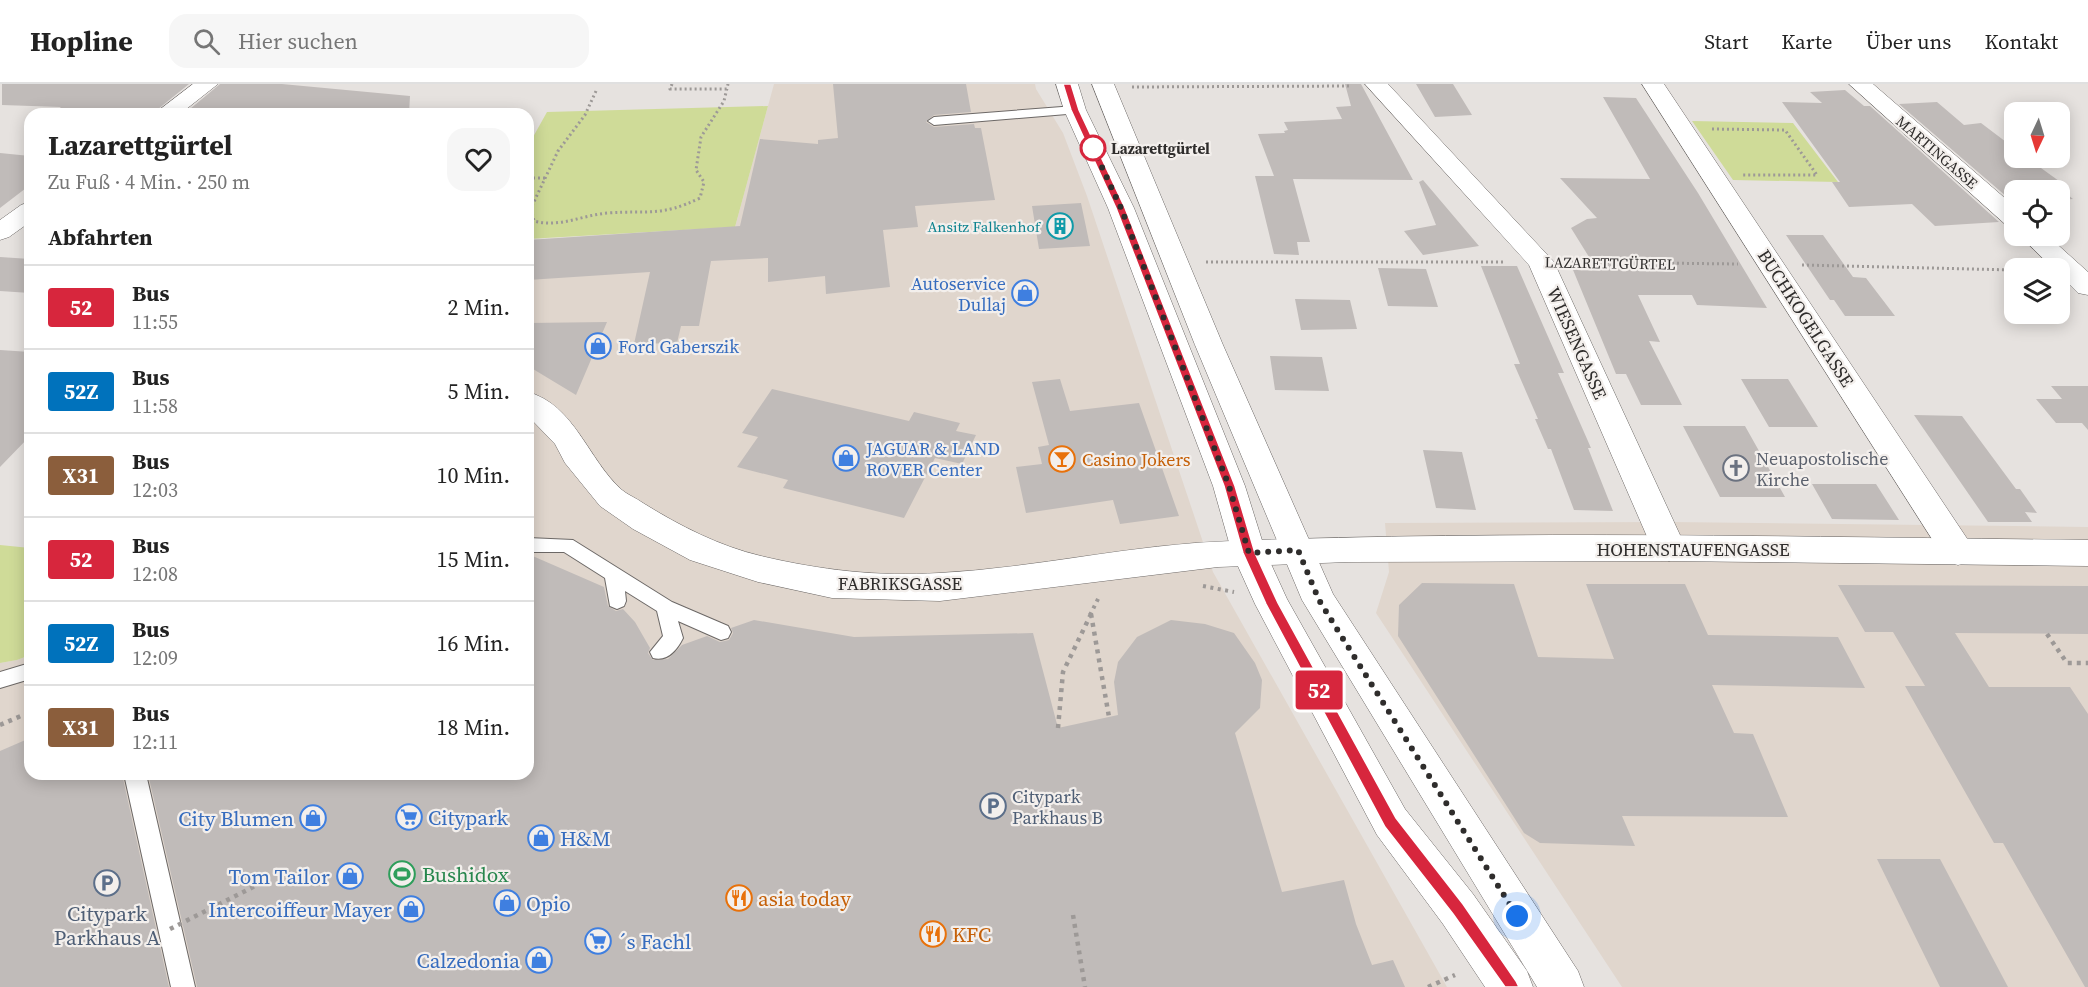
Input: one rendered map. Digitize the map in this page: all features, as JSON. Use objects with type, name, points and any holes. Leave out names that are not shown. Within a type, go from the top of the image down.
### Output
[{"type":"street","points":[[173,108],[207,84]]},
{"type":"street","name":"BUCHKOGELGASSE","points":[[1653,84],[1958,552]]},
{"type":"street","name":"MARTINGASSE","points":[[1860,84],[2004,210]]},
{"type":"street","points":[[1114,85],[1209,345],[1319,600],[1562,987]]},
{"type":"street","name":"WIESENGASSE","points":[[1377,85],[1541,262],[1669,548]]},
{"type":"street","points":[[1071,97],[1121,208],[1229,486],[1249,553],[1272,604],[1390,822],[1458,909],[1511,987]]},
{"type":"street","points":[[0,232],[24,214]]},
{"type":"street","points":[[0,239],[24,241]]},
{"type":"street","points":[[2044,246],[2088,287]]},
{"type":"street","name":"FABRIKSGASSE","points":[[534,406],[568,438],[576,455],[611,498],[645,520],[702,551],[758,569],[832,584],[940,587],[1218,554],[1298,550]]},
{"type":"street","name":"HOHENSTAUFENGASSE","points":[[1298,550],[1669,548],[2088,552]]},
{"type":"lane","points":[[934,122],[1071,97]]},
{"type":"lane","points":[[534,545],[567,545],[665,607],[721,632]]},
{"type":"lane","points":[[614,574],[617,601]]},
{"type":"lane","points":[[660,652],[673,638],[665,607]]},
{"type":"lane","points":[[0,680],[24,673]]},
{"type":"lane","points":[[136,780],[183,987]]},
{"type":"path","points":[[672,84],[670,89],[727,89]]},
{"type":"path","points":[[534,221],[550,225],[606,213],[653,213],[677,209],[699,198],[704,182],[696,171],[700,137],[724,101],[728,84]]},
{"type":"path","points":[[1114,85],[1377,85]]},
{"type":"path","points":[[534,202],[558,151],[585,116],[597,91]]},
{"type":"path","points":[[1683,128],[1785,130],[1817,175],[1714,175]]},
{"type":"path","points":[[534,178],[546,178]]},
{"type":"path","name":"LAZARETTGÜRTEL","points":[[1205,262],[1541,262],[2004,270]]},
{"type":"path","points":[[1058,728],[1063,672],[1099,596]]},
{"type":"path","points":[[1091,612],[1109,717]]},
{"type":"path","points":[[2047,634],[2067,663],[2088,663]]},
{"type":"path","points":[[0,724],[24,714]]},
{"type":"path","points":[[170,929],[263,882]]},
{"type":"path","points":[[1073,915],[1085,987]]},
{"type":"path","points":[[1428,987],[1455,975]]},
{"type":"shaded area","points":[[774,84],[1035,84],[1063,133],[1087,196],[1213,572],[1447,987],[0,987],[0,663],[24,657],[24,780],[534,780],[534,240],[735,227]]},
{"type":"shaded area","points":[[1670,522],[2088,527],[2088,987],[1622,987],[1376,613],[1389,572],[1385,523]]},
{"type":"green space","points":[[768,106],[735,227],[534,239],[534,135],[547,112]]},
{"type":"green space","points":[[1692,121],[1793,123],[1838,182],[1733,180]]},
{"type":"green space","points":[[0,545],[24,547],[24,657],[0,663]]},
{"type":"building","points":[[2,84],[189,84],[159,108],[60,108],[2,105]]},
{"type":"building","points":[[220,84],[282,84],[410,96],[409,108],[191,108]]},
{"type":"building","points":[[833,84],[966,84],[971,112],[934,115],[926,122],[934,127],[974,124],[975,128],[981,128],[995,200],[915,206],[918,227],[883,230],[890,287],[826,294],[825,276],[768,282],[768,258],[711,261],[699,326],[681,326],[677,343],[634,344],[650,272],[534,280],[534,240],[740,226],[760,139],[818,144],[818,140],[838,138]]},
{"type":"building","points":[[1345,84],[1361,84],[1413,180],[1293,179],[1310,242],[1297,242],[1299,255],[1274,254],[1255,176],[1274,176],[1258,134],[1285,133],[1284,131],[1288,130],[1284,122],[1342,119],[1336,107],[1351,106]]},
{"type":"building","points":[[1416,84],[1453,84],[1472,115],[1435,117]]},
{"type":"building","points":[[1845,90],[1864,106],[1870,106],[1999,222],[1935,226],[1912,204],[1849,207],[1832,182],[1840,182],[1782,102],[1822,103],[1810,92]]},
{"type":"building","points":[[1603,97],[1636,98],[1698,193],[1767,308],[1697,305],[1692,295],[1638,295],[1660,342],[1649,341],[1682,405],[1641,405],[1626,374],[1616,374],[1571,265],[1594,265],[1571,228],[1587,219],[1597,218],[1560,178],[1650,179]]},
{"type":"building","points":[[1937,102],[1964,125],[1981,123],[2004,140],[2004,168],[2041,168],[2058,180],[2004,180],[2004,194],[1899,104]]},
{"type":"building","points":[[0,153],[24,155],[24,190],[0,208]]},
{"type":"building","points":[[1423,180],[1479,246],[1423,255],[1404,231],[1436,225],[1419,182]]},
{"type":"building","name":"Ansitz Falkenhof","points":[[1081,203],[1090,246],[1039,249],[1032,206]]},
{"type":"building","points":[[1786,235],[1823,235],[1853,277],[1866,278],[1895,316],[1845,316],[1834,300],[1830,300]]},
{"type":"building","points":[[0,257],[24,259],[24,293],[0,291]]},
{"type":"building","points":[[1481,266],[1517,266],[1564,373],[1558,373],[1591,448],[1588,448],[1613,511],[1574,510],[1551,449],[1548,449],[1535,419],[1538,419],[1514,364],[1520,364]]},
{"type":"building","points":[[1378,268],[1426,269],[1438,307],[1388,306]]},
{"type":"building","points":[[1295,299],[1350,300],[1357,329],[1301,330]]},
{"type":"building","points":[[607,322],[576,395],[534,370],[534,323]]},
{"type":"building","points":[[0,350],[24,352],[24,442],[0,467]]},
{"type":"building","points":[[1270,356],[1322,357],[1329,391],[1275,390]]},
{"type":"building","points":[[1060,379],[1070,411],[1139,403],[1179,516],[1120,524],[1113,500],[1026,513],[1016,467],[1042,464],[1038,447],[1049,445],[1032,382]]},
{"type":"building","points":[[1741,379],[1788,379],[1818,427],[1769,427]]},
{"type":"building","points":[[2051,386],[2088,386],[2088,430],[2082,423],[2056,423],[2036,399],[2062,399]]},
{"type":"building","points":[[772,389],[909,421],[914,412],[960,423],[956,431],[976,435],[962,464],[935,458],[904,518],[783,488],[788,480],[737,467],[758,437],[742,433]]},
{"type":"building","points":[[1914,415],[1962,416],[2016,489],[2020,489],[2037,513],[2025,512],[2032,522],[1988,522]]},
{"type":"building","name":"Neuapostolische Kirche","points":[[1683,426],[1745,426],[1785,497],[1720,497]]},
{"type":"building","points":[[1423,450],[1462,452],[1476,510],[1436,508]]},
{"type":"building","points":[[1812,484],[1876,484],[1899,520],[1832,519]]},
{"type":"building","points":[[534,557],[604,587],[608,606],[616,611],[623,609],[635,622],[650,648],[648,653],[653,660],[668,659],[682,645],[707,636],[720,642],[729,640],[733,633],[731,628],[754,620],[854,637],[1033,633],[1058,728],[1118,715],[1114,682],[1118,662],[1137,637],[1171,620],[1205,624],[1234,633],[1255,663],[1262,680],[1260,708],[1235,733],[1282,892],[1344,880],[1356,924],[1372,965],[1393,960],[1405,987],[197,987],[149,780],[534,780]]},
{"type":"building","points":[[1422,583],[1514,584],[1538,657],[1614,659],[1586,584],[1685,584],[1708,635],[1838,637],[1865,688],[1712,685],[1734,733],[1753,734],[1788,817],[1622,816],[1635,846],[1540,843],[1524,833],[1398,636],[1399,605]]},
{"type":"building","points":[[1838,585],[2088,586],[2088,634],[1955,633],[1989,687],[2070,687],[2088,714],[2088,987],[2085,987],[2003,843],[1994,843],[1905,686],[1925,686],[1893,632],[1865,632]]},
{"type":"building","name":"Citypark Parkhaus A","points":[[24,741],[24,780],[123,780],[169,987],[0,987],[0,751]]},
{"type":"building","points":[[1877,859],[1940,859],[2008,987],[1940,987]]},
{"type":"bus line","name":"52","points":[[1067,84],[1075,110],[1121,208],[1229,486],[1249,553],[1272,604],[1390,822],[1458,909],[1511,987]]},
{"type":"place","name":"Lazarettgürtel","points":[[1093,148]]},
{"type":"place","name":"Ansitz Falkenhof","points":[[1060,226]]},
{"type":"place","name":"Autoservice Dullaj","points":[[1025,293]]},
{"type":"place","name":"Ford Gaberszik","points":[[598,346]]},
{"type":"place","name":"JAGUAR & LAND ROVER Center","points":[[846,458]]},
{"type":"place","name":"Casino Jokers","points":[[1062,459]]},
{"type":"place","name":"Neuapostolische Kirche","points":[[1736,468]]},
{"type":"place","name":"Citypark Parkhaus B","points":[[993,806]]},
{"type":"place","name":"Citypark","points":[[409,817]]},
{"type":"place","name":"City Blumen","points":[[313,818]]},
{"type":"place","name":"H&M","points":[[541,838]]},
{"type":"place","name":"Bushidox","points":[[402,874]]},
{"type":"place","name":"Tom Tailor","points":[[350,876]]},
{"type":"place","name":"Citypark Parkhaus A","points":[[107,883]]},
{"type":"place","name":"asia today","points":[[739,898]]},
{"type":"place","name":"Opio","points":[[507,903]]},
{"type":"place","name":"Intercoiffeur Mayer","points":[[411,909]]},
{"type":"place","name":"KFC","points":[[933,934]]},
{"type":"place","name":"´s Fachl","points":[[598,941]]},
{"type":"place","name":"Calzedonia","points":[[539,960]]},
{"type":"route","points":[[1093,148],[1121,208],[1229,486],[1249,553],[1298,550],[1319,600],[1517,916]]}]
